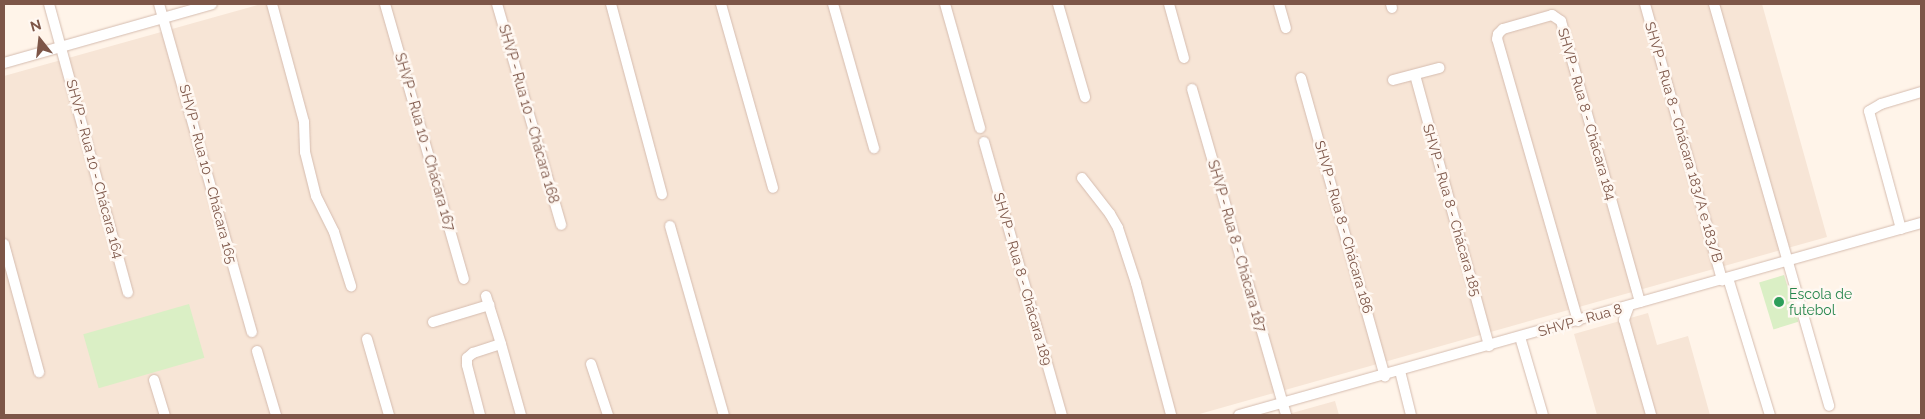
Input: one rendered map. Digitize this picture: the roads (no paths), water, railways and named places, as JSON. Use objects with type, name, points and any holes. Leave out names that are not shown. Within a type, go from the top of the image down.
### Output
[{"type":"street","name":"SHVP - Rua 10 - Chácara 164","points":[[49,4],[128,292]]},
{"type":"street","name":"SHVP - Rua 10 - Chácara 165","points":[[160,4],[252,332]]},
{"type":"street","points":[[4,62],[212,4]]},
{"type":"street","points":[[272,4],[304,122],[305,152],[316,196],[334,232],[351,286]]},
{"type":"street","name":"SHVP - Rua 10 - Chácara 167","points":[[385,4],[464,279]]},
{"type":"street","name":"SHVP - Rua 10 - Chácara 168","points":[[497,4],[561,225]]},
{"type":"street","points":[[610,4],[662,194]]},
{"type":"street","points":[[721,4],[773,188]]},
{"type":"street","points":[[833,4],[874,148]]},
{"type":"street","points":[[945,4],[980,128]]},
{"type":"street","points":[[1058,4],[1084,97]]},
{"type":"street","points":[[1169,4],[1184,58]]},
{"type":"street","points":[[1280,4],[1286,28]]},
{"type":"street","name":"SHVP - Rua 8 - Chácara 183/A e 183/B","points":[[1645,4],[1725,279],[1770,415]]},
{"type":"street","points":[[1714,4],[1830,406]]},
{"type":"street","name":"SHVP - Rua 8 - Chácara 184","points":[[1578,321],[1497,39],[1498,34],[1503,29],[1552,15],[1561,20],[1640,302]]},
{"type":"street","points":[[1393,80],[1439,68]]},
{"type":"street","name":"SHVP - Rua 8 - Chácara 185","points":[[1415,74],[1489,346]]},
{"type":"street","name":"SHVP - Rua 8 - Chácara 186","points":[[1301,78],[1385,376]]},
{"type":"street","name":"SHVP - Rua 8 - Chácara 187","points":[[1192,89],[1286,415]]},
{"type":"street","points":[[1901,229],[1869,111],[1881,104],[1921,92]]},
{"type":"street","name":"SHVP - Rua 8 - Chácara 189","points":[[984,142],[1062,415]]},
{"type":"street","points":[[1082,178],[1110,214],[1118,228],[1136,283],[1171,415]]},
{"type":"street","name":"SHVP - Rua 8","points":[[1240,415],[1385,376],[1921,223]]},
{"type":"street","points":[[670,226],[724,415]]},
{"type":"street","points":[[4,244],[40,372]]},
{"type":"street","points":[[433,322],[488,300],[521,415]]},
{"type":"street","points":[[1629,306],[1624,320],[1651,415]]},
{"type":"street","points":[[1520,337],[1542,415]]},
{"type":"street","points":[[367,339],[389,415]]},
{"type":"street","points":[[480,415],[467,365],[467,358],[473,353],[501,344]]},
{"type":"street","points":[[258,351],[276,415]]},
{"type":"street","points":[[591,364],[608,415]]},
{"type":"street","points":[[1400,371],[1411,415]]},
{"type":"street","points":[[154,380],[165,415]]},
{"type":"place","name":"Escola de futebol","points":[[1779,302]]}]
